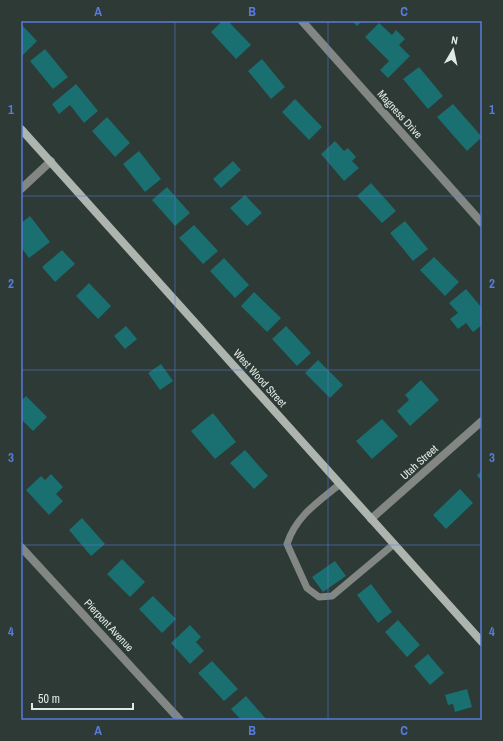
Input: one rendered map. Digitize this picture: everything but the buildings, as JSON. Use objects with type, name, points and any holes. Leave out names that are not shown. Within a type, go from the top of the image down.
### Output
[{"type":"street","name":"Magness Drive","points":[[302,21],[482,222]]},
{"type":"street","name":"West Wood Street","points":[[21,129],[482,642]]},
{"type":"street","points":[[21,189],[51,161]]},
{"type":"street","name":"Utah Street","points":[[371,519],[482,420]]},
{"type":"street","name":"Pierpont Avenue","points":[[21,547],[180,720]]},
{"type":"lane","points":[[340,484],[309,509],[292,530],[287,544],[306,588],[319,597],[332,596],[394,544]]}]
